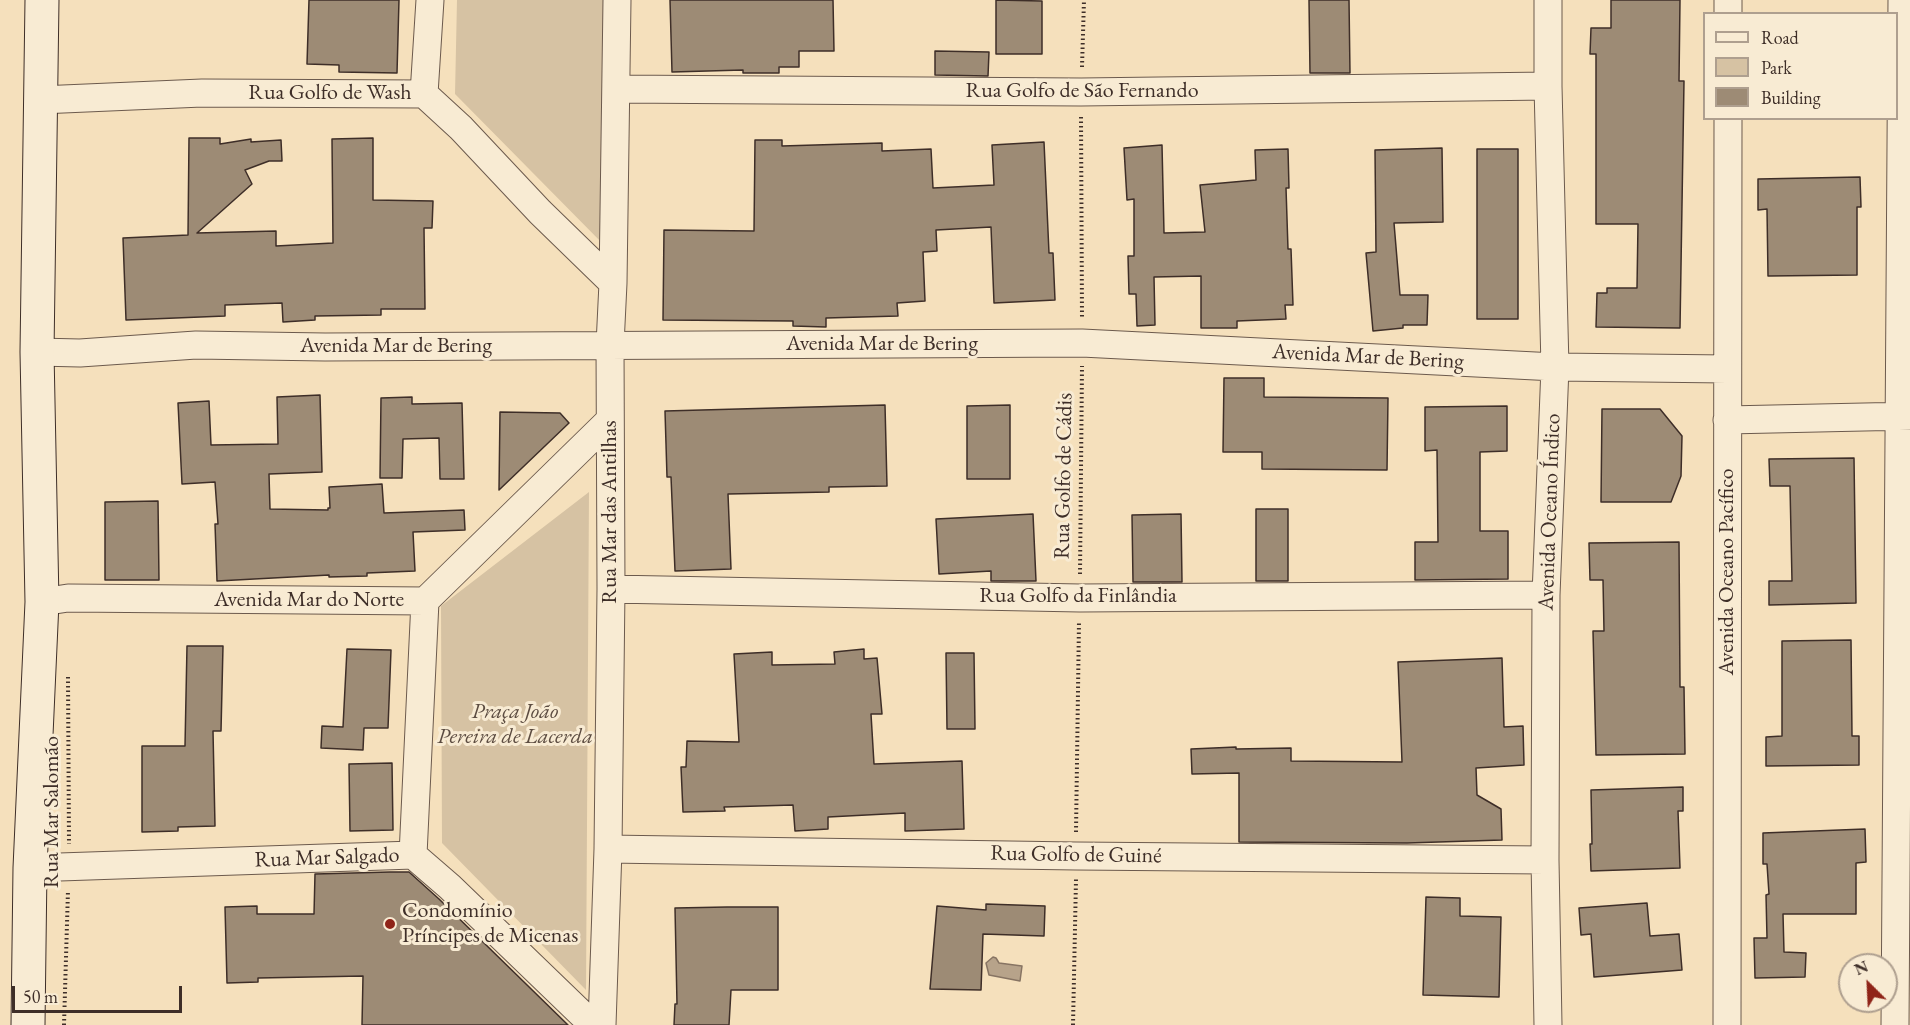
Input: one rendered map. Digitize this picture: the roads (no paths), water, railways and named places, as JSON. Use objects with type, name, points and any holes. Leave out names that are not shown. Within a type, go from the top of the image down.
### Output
[{"type":"street","points":[[28,1025],[30,868],[42,602],[37,352],[42,0]]},
{"type":"street","points":[[424,94],[430,0]]},
{"type":"street","name":"Rua Mar das Antilhas","points":[[602,1025],[608,849],[611,589],[610,345],[617,0]]},
{"type":"street","name":"Avenida Oceano Índico","points":[[1548,0],[1555,367],[1546,595],[1545,860],[1548,1025]]},
{"type":"street","points":[[1895,1025],[1904,416],[1902,0]]},
{"type":"street","name":"Rua Golfo de São Fernando","points":[[616,89],[1081,92],[1548,86]]},
{"type":"street","name":"Rua Golfo de Wash","points":[[40,100],[202,93],[424,94],[461,128],[540,213],[613,284]]},
{"type":"street","name":"Avenida Oceano Pacífico","points":[[1727,1025],[1728,120]]},
{"type":"street","name":"Avenida Mar de Bering","points":[[37,352],[80,352],[196,345],[1082,342],[1555,367],[1727,369]]},
{"type":"street","points":[[1727,420],[1904,416]]},
{"type":"street","name":"Avenida Mar do Norte","points":[[42,602],[68,598],[425,601],[610,420]]},
{"type":"street","name":"Rua Golfo da Finlândia","points":[[611,589],[1080,598],[1546,595]]},
{"type":"street","points":[[413,855],[425,601]]},
{"type":"street","name":"Rua Golfo de Guiné","points":[[608,849],[1545,860]]},
{"type":"street","name":"Rua Mar Salgado","points":[[30,868],[413,855],[450,887],[592,1025]]},
{"type":"place","name":"Condomínio Príncipes de Micenas","points":[[390,924]]},
{"type":"park label","name":"Praça João Pereira de Lacerda","points":[[515,724]]}]
